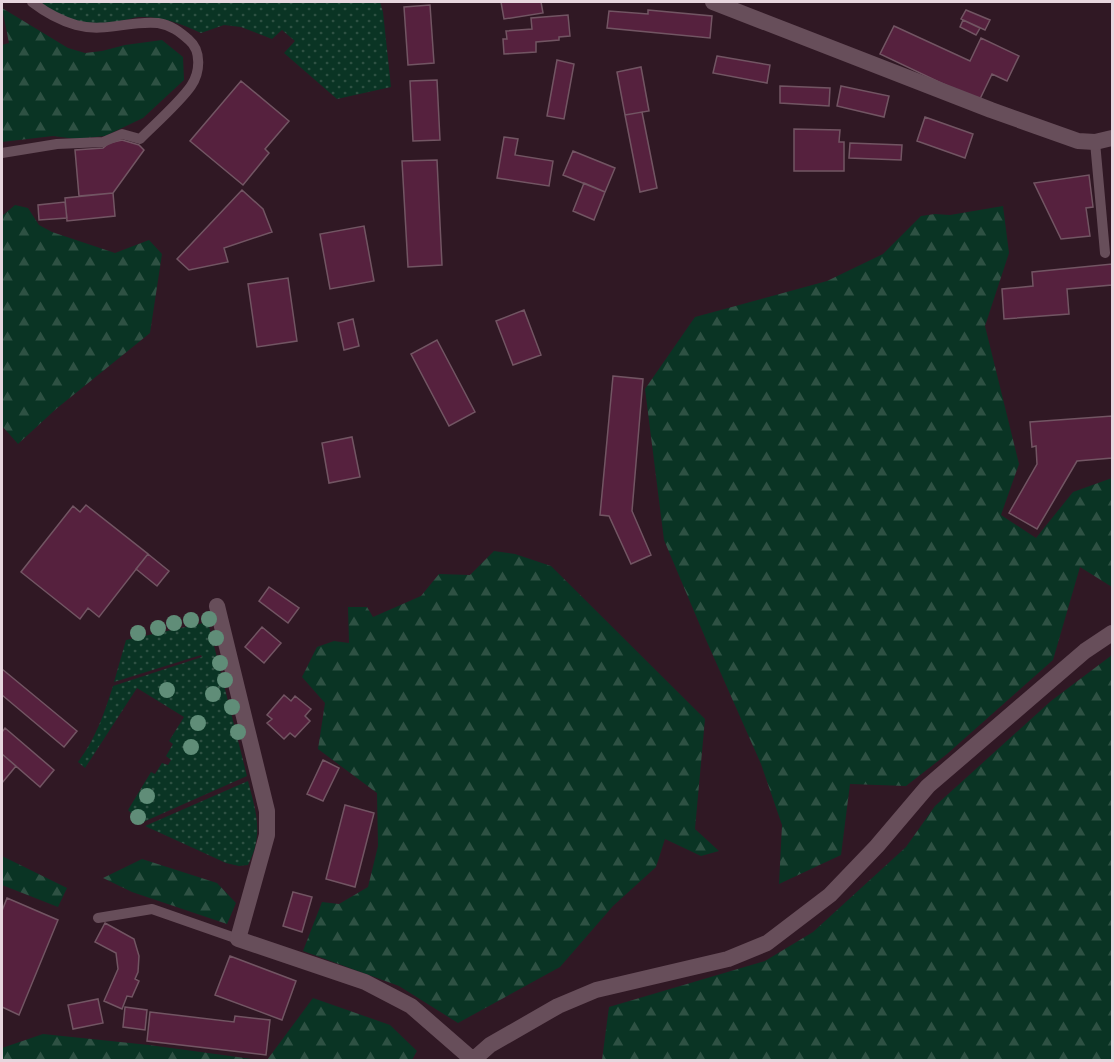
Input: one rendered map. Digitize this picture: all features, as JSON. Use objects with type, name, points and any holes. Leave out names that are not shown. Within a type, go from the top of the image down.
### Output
[{"type":"street","points":[[713,2],[991,110],[1078,141],[1095,142],[1113,138]]},
{"type":"street","points":[[217,606],[267,811],[267,835],[238,939],[365,982],[411,1006],[473,1060],[490,1046],[549,1012],[596,990],[728,959],[767,943],[830,895],[878,846],[928,786],[1086,651],[1113,633]]},
{"type":"lane","points":[[2,153],[49,144],[103,142],[122,134],[140,139],[192,86],[199,67],[195,46],[176,28],[159,23],[133,24],[104,29],[76,25],[49,14],[32,2]]},
{"type":"lane","points":[[1095,142],[1105,254]]},
{"type":"lane","points":[[98,918],[152,909],[238,939]]},
{"type":"green space","points":[[39,2],[380,2],[391,87],[337,99],[284,53],[295,41],[282,30],[272,39],[241,27],[224,25],[201,33],[171,21],[147,17],[108,24],[89,24],[62,16]]},
{"type":"green space","points":[[2,8],[68,48],[85,53],[162,40],[183,57],[184,80],[143,118],[105,136],[76,139],[53,136],[2,142],[2,45],[9,43]]},
{"type":"green space","points":[[15,205],[28,208],[39,225],[52,232],[115,253],[149,240],[162,254],[150,333],[56,409],[18,444],[2,426],[2,216]]},
{"type":"green space","points":[[1003,206],[1009,253],[985,326],[1019,464],[1001,515],[1036,538],[1073,492],[1112,478],[1112,587],[1080,567],[1053,660],[947,754],[906,786],[850,784],[841,855],[779,884],[782,825],[761,764],[664,540],[645,389],[695,317],[827,281],[883,254],[921,216],[950,215]]},
{"type":"green space","points":[[494,551],[515,554],[551,566],[705,719],[695,829],[719,851],[701,856],[665,839],[656,867],[613,906],[560,967],[458,1023],[399,986],[303,951],[322,902],[339,904],[368,887],[378,846],[377,793],[318,749],[325,703],[302,677],[317,647],[334,641],[349,643],[348,607],[367,607],[373,617],[421,596],[439,574],[470,575]]},
{"type":"green space","points":[[208,622],[247,776],[141,823],[128,810],[151,772],[155,774],[162,763],[168,765],[171,760],[166,756],[173,744],[169,741],[184,717],[137,688],[85,768],[78,762],[95,735],[113,686],[202,657],[201,655],[114,682],[126,640]]},
{"type":"green space","points":[[1112,655],[1112,1060],[602,1060],[609,1007],[765,961],[813,932],[906,847],[935,806],[1051,701]]},
{"type":"green space","points":[[248,781],[256,813],[257,833],[253,854],[248,865],[239,866],[226,863],[145,826]]},
{"type":"green space","points":[[2,856],[67,888],[58,907],[2,885]]},
{"type":"green space","points":[[142,859],[217,883],[236,903],[227,924],[132,892],[103,878]]},
{"type":"green space","points":[[313,998],[390,1025],[417,1051],[412,1060],[267,1060]]},
{"type":"green space","points":[[43,1034],[259,1060],[2,1060],[2,1048]]},
{"type":"building","points":[[501,2],[541,2],[543,13],[504,19]]},
{"type":"building","points":[[430,5],[434,63],[408,65],[404,7]]},
{"type":"building","points":[[648,10],[712,16],[710,38],[607,28],[609,11],[648,14]]},
{"type":"building","points":[[966,10],[990,20],[985,30],[961,19]]},
{"type":"building","points":[[568,15],[570,36],[559,37],[559,40],[536,42],[536,52],[504,54],[503,39],[507,39],[506,31],[532,29],[531,18]]},
{"type":"building","points":[[963,20],[980,28],[976,35],[960,27]]},
{"type":"building","points":[[894,26],[970,61],[981,38],[1019,56],[1007,81],[992,74],[979,101],[880,54]]},
{"type":"building","points":[[717,56],[770,65],[767,83],[713,73]]},
{"type":"building","points":[[557,60],[574,64],[564,119],[547,116]]},
{"type":"building","points":[[641,67],[649,111],[625,115],[617,72]]},
{"type":"building","points":[[437,80],[440,140],[413,141],[410,81]]},
{"type":"building","points":[[241,81],[289,121],[265,149],[269,153],[243,185],[190,141]]},
{"type":"building","points":[[780,86],[830,88],[829,106],[780,103]]},
{"type":"building","points":[[841,86],[889,96],[884,117],[837,106]]},
{"type":"building","points":[[642,112],[657,188],[640,192],[625,115]]},
{"type":"building","points":[[925,117],[973,134],[965,158],[917,141]]},
{"type":"building","points":[[794,129],[840,130],[839,142],[844,142],[844,171],[794,171]]},
{"type":"building","points":[[504,137],[518,139],[515,155],[553,161],[549,186],[497,178]]},
{"type":"building","points":[[122,140],[139,145],[144,150],[113,193],[79,196],[75,150],[103,148],[109,143]]},
{"type":"building","points":[[850,143],[902,145],[901,160],[849,158]]},
{"type":"building","points":[[573,151],[615,168],[605,192],[563,175]]},
{"type":"building","points":[[437,160],[442,265],[408,267],[402,161]]},
{"type":"building","points":[[1089,175],[1093,207],[1086,208],[1090,236],[1061,239],[1034,183]]},
{"type":"building","points":[[584,183],[605,192],[594,220],[573,211]]},
{"type":"building","points":[[242,190],[263,209],[272,232],[224,248],[228,262],[189,270],[177,259]]},
{"type":"building","points":[[113,193],[115,216],[67,221],[65,198]]},
{"type":"building","points":[[65,202],[67,218],[39,220],[38,205]]},
{"type":"building","points":[[364,226],[374,281],[330,289],[320,234]]},
{"type":"building","points":[[1112,264],[1112,285],[1067,289],[1069,314],[1004,319],[1002,289],[1033,286],[1032,272]]},
{"type":"building","points":[[288,278],[297,341],[257,347],[248,284]]},
{"type":"building","points":[[524,310],[541,355],[513,365],[496,321]]},
{"type":"building","points":[[353,319],[359,346],[344,350],[338,323]]},
{"type":"building","points":[[437,340],[475,412],[449,426],[411,354]]},
{"type":"building","points":[[613,376],[643,379],[632,511],[651,555],[631,564],[609,516],[600,515]]},
{"type":"building","points":[[1112,416],[1112,458],[1077,461],[1037,529],[1009,513],[1037,464],[1036,446],[1032,447],[1030,422]]},
{"type":"building","points":[[352,437],[360,477],[329,483],[322,443]]},
{"type":"building","points":[[86,505],[148,554],[99,617],[88,608],[80,619],[21,572],[73,506],[80,512]]},
{"type":"building","points":[[148,554],[169,571],[157,586],[136,569]]},
{"type":"building","points":[[269,587],[299,608],[288,623],[259,601]]},
{"type":"building","points":[[262,627],[281,643],[264,663],[245,647]]},
{"type":"building","points":[[2,669],[77,731],[64,747],[2,695]]},
{"type":"building","points":[[284,695],[291,701],[295,696],[311,709],[305,716],[310,721],[295,737],[290,733],[284,739],[267,723],[272,719],[267,715]]},
{"type":"building","points":[[5,728],[54,770],[40,787],[2,754],[2,732]]},
{"type":"building","points":[[2,754],[16,766],[2,783]]},
{"type":"building","points":[[323,760],[339,768],[323,801],[307,794]]},
{"type":"building","points":[[345,805],[374,813],[355,887],[326,879]]},
{"type":"building","points":[[293,892],[312,897],[302,932],[283,926]]},
{"type":"building","points":[[7,898],[58,920],[19,1015],[2,1007],[2,911]]},
{"type":"building","points":[[105,923],[134,939],[139,956],[135,979],[139,981],[132,997],[127,996],[122,1009],[104,1001],[118,969],[116,953],[95,942]]},
{"type":"building","points":[[230,956],[296,981],[282,1020],[215,995]]},
{"type":"building","points":[[98,999],[103,1023],[73,1029],[68,1005]]},
{"type":"building","points":[[125,1007],[147,1010],[145,1030],[123,1027]]},
{"type":"building","points":[[150,1012],[234,1022],[235,1016],[270,1020],[266,1055],[147,1041]]}]
